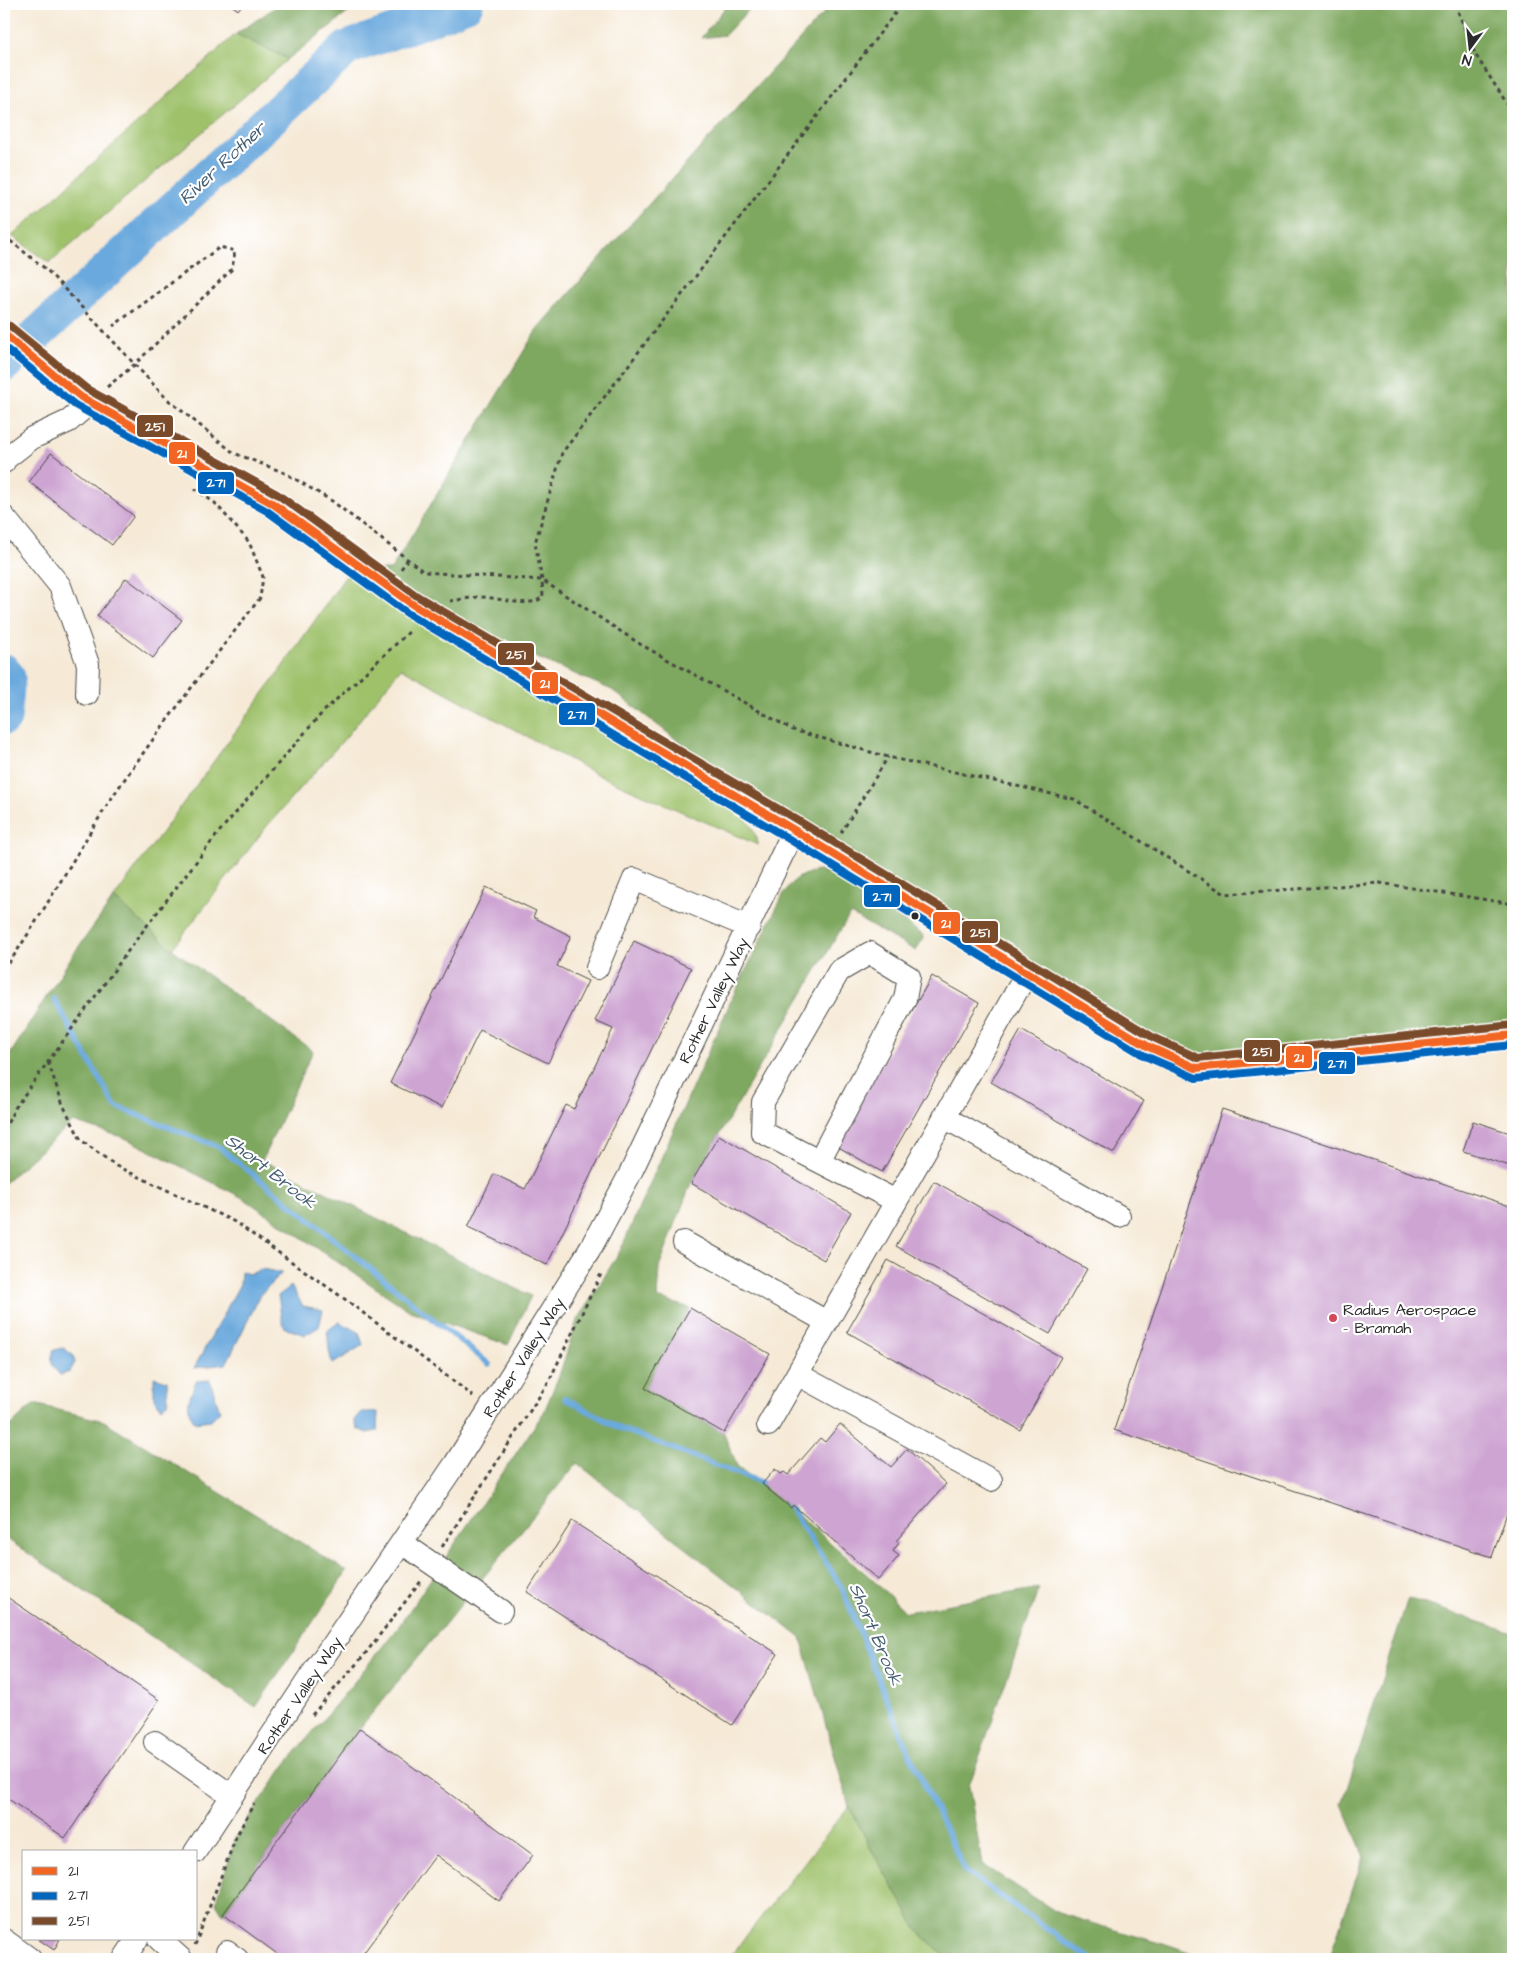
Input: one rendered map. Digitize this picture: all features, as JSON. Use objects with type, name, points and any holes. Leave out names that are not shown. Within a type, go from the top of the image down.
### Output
[{"type":"main road","points":[[4,334],[81,396],[272,503],[387,587],[428,614],[794,830],[1149,1047],[1196,1068],[1513,1035]]},
{"type":"street","points":[[4,462],[5,459],[32,438],[69,421],[91,402]]},
{"type":"street","points":[[4,517],[60,586],[88,664],[87,694]]},
{"type":"street","name":"Rother Valley Way","points":[[196,1850],[490,1409],[610,1214],[794,830]]},
{"type":"street","points":[[596,968],[634,879],[749,927]]},
{"type":"street","points":[[819,1161],[904,999],[909,977],[870,953],[839,971],[763,1102],[762,1132],[896,1201]]},
{"type":"street","points":[[768,1425],[1027,974]]},
{"type":"street","points":[[944,1117],[1119,1216]]},
{"type":"street","points":[[684,1242],[827,1322]]},
{"type":"street","points":[[797,1374],[990,1480]]},
{"type":"street","points":[[402,1543],[501,1611]]},
{"type":"street","points":[[155,1742],[232,1796]]},
{"type":"street","points":[[4,1940],[30,1959]]},
{"type":"street","points":[[124,1959],[136,1940]]},
{"type":"street","points":[[160,1940],[181,1959]]},
{"type":"path","points":[[4,1130],[15,1108],[136,940],[219,832],[322,713],[428,614],[449,601],[479,597],[514,602],[537,602],[543,596],[535,543],[562,453],[902,4]]},
{"type":"path","points":[[1456,4],[1475,54],[1513,113]]},
{"type":"path","points":[[4,236],[47,270],[166,398],[234,453],[286,473],[332,501],[424,572],[542,580],[640,644],[793,730],[888,757],[1074,799],[1224,894],[1380,883],[1513,904]]},
{"type":"path","points":[[91,402],[134,365],[232,268],[235,251],[220,247],[114,326]]},
{"type":"path","points":[[4,970],[34,927],[116,794],[181,701],[260,598],[263,577],[249,542],[215,502],[191,486]]},
{"type":"path","points":[[829,852],[888,757]]},
{"type":"path","points":[[48,1062],[63,1105],[81,1140],[116,1166],[235,1222],[346,1300],[490,1409]]},
{"type":"green space","points":[[280,4],[359,4],[288,59],[236,34]]},
{"type":"green space","points":[[728,4],[754,4],[725,35],[701,38]]},
{"type":"green space","points":[[832,4],[1513,4],[1513,1035],[1196,1068],[794,830],[612,690],[412,604],[350,570],[391,570],[536,331],[617,239]]},
{"type":"green space","points":[[236,34],[288,59],[49,263],[12,236]]},
{"type":"green space","points":[[350,570],[738,812],[748,821],[758,845],[598,775],[401,668],[346,737],[267,826],[172,949],[114,898],[276,676]]},
{"type":"green space","points":[[818,871],[838,874],[924,936],[916,951],[850,914],[691,1183],[659,1268],[657,1298],[690,1308],[645,1388],[724,1433],[737,1466],[787,1505],[873,1580],[906,1612],[1039,1588],[969,1786],[982,1864],[1058,1913],[1207,1959],[948,1959],[919,1932],[871,1849],[849,1806],[801,1638],[577,1463],[360,1728],[223,1914],[216,1903],[236,1837],[285,1765],[401,1623],[544,1412],[560,1373],[576,1323],[620,1251],[733,996],[784,893],[798,878]]},
{"type":"green space","points":[[114,898],[172,949],[313,1051],[262,1160],[531,1296],[508,1345],[410,1311],[243,1198],[125,1138],[73,1122],[4,1183],[4,1064],[74,953]]},
{"type":"green space","points":[[34,1404],[104,1421],[347,1571],[256,1707],[4,1537],[4,1432]]},
{"type":"green space","points":[[1408,1598],[1513,1633],[1513,1959],[1329,1959],[1364,1856],[1342,1804]]},
{"type":"green space","points":[[849,1806],[871,1849],[919,1932],[948,1959],[728,1959]]},
{"type":"water","points":[[262,1269],[282,1273],[261,1294],[226,1364],[194,1368],[240,1284],[241,1272],[250,1274]]},
{"type":"water","points":[[291,1286],[303,1306],[323,1310],[319,1327],[305,1335],[285,1328],[282,1320],[278,1296]]},
{"type":"water","points":[[339,1322],[359,1332],[363,1345],[333,1364],[329,1352],[327,1331]]},
{"type":"water","points":[[63,1348],[73,1355],[75,1362],[70,1372],[60,1375],[53,1366],[52,1358],[54,1350]]},
{"type":"water","points":[[154,1377],[167,1381],[168,1402],[161,1408],[154,1398]]},
{"type":"water","points":[[210,1380],[220,1411],[211,1420],[195,1422],[188,1407],[196,1381]]},
{"type":"water","points":[[361,1412],[378,1412],[377,1431],[367,1433],[358,1429],[354,1420]]},
{"type":"building","points":[[230,4],[243,4],[238,10]]},
{"type":"building","points":[[51,453],[134,516],[112,545],[29,482]]},
{"type":"building","points":[[126,578],[182,620],[153,658],[97,616]]},
{"type":"building","points":[[486,887],[536,911],[533,917],[571,936],[557,966],[588,981],[548,1063],[480,1030],[442,1108],[390,1083]]},
{"type":"building","points":[[634,941],[691,968],[547,1265],[468,1227],[494,1174],[525,1189],[566,1105],[574,1109],[613,1029],[595,1021]]},
{"type":"building","points":[[932,976],[979,1003],[882,1172],[835,1145]]},
{"type":"building","points":[[1021,1030],[1144,1101],[1114,1153],[991,1082]]},
{"type":"building","name":"Radius Aerospace - Bramah","points":[[1222,1109],[1513,1207],[1513,1495],[1492,1557],[1114,1430]]},
{"type":"building","points":[[1473,1121],[1513,1134],[1513,1167],[1463,1151]]},
{"type":"building","points":[[719,1135],[851,1212],[824,1260],[691,1183]]},
{"type":"building","points":[[934,1181],[1087,1269],[1050,1334],[896,1246]]},
{"type":"building","points":[[888,1260],[1061,1357],[1020,1430],[847,1332]]},
{"type":"building","points":[[690,1308],[770,1354],[724,1433],[645,1388]]},
{"type":"building","points":[[840,1424],[891,1467],[907,1449],[946,1484],[896,1541],[899,1543],[893,1551],[899,1556],[878,1580],[793,1505],[791,1508],[762,1484],[775,1469],[781,1474],[784,1472],[788,1475],[820,1438],[825,1442]]},
{"type":"building","points":[[572,1521],[778,1654],[732,1725],[527,1592]]},
{"type":"building","points":[[4,1595],[159,1700],[65,1838],[4,1796]]},
{"type":"building","points":[[360,1728],[533,1855],[499,1901],[436,1855],[359,1959],[284,1959],[223,1914]]},
{"type":"building","points":[[39,1940],[59,1940],[54,1950]]},
{"type":"waterway","name":"River Rother","points":[[4,365],[347,48],[466,4]]},
{"type":"waterway","name":"River Rother","points":[[4,671],[8,677],[4,718]]},
{"type":"waterway","name":"Short Brook","points":[[54,999],[115,1106],[219,1147],[489,1364]]},
{"type":"waterway","name":"Short Brook","points":[[565,1398],[619,1428],[768,1485]]},
{"type":"waterway","name":"Short Brook","points":[[787,1503],[841,1586],[905,1744],[965,1871],[1090,1959]]},
{"type":"transit line","name":"251","points":[[10,326],[87,389],[277,494],[417,596],[799,821],[1154,1038],[1198,1058],[1512,1025]]},
{"type":"transit line","name":"21","points":[[4,334],[81,397],[272,503],[412,604],[794,830],[1149,1047],[1196,1068],[1513,1035]]},
{"type":"transit line","name":"271","points":[[4,347],[75,405],[267,511],[407,613],[789,839],[1145,1056],[1196,1078],[1513,1045]]},
{"type":"place","name":"Radius Aerospace - Bramah","points":[[1333,1318]]}]
